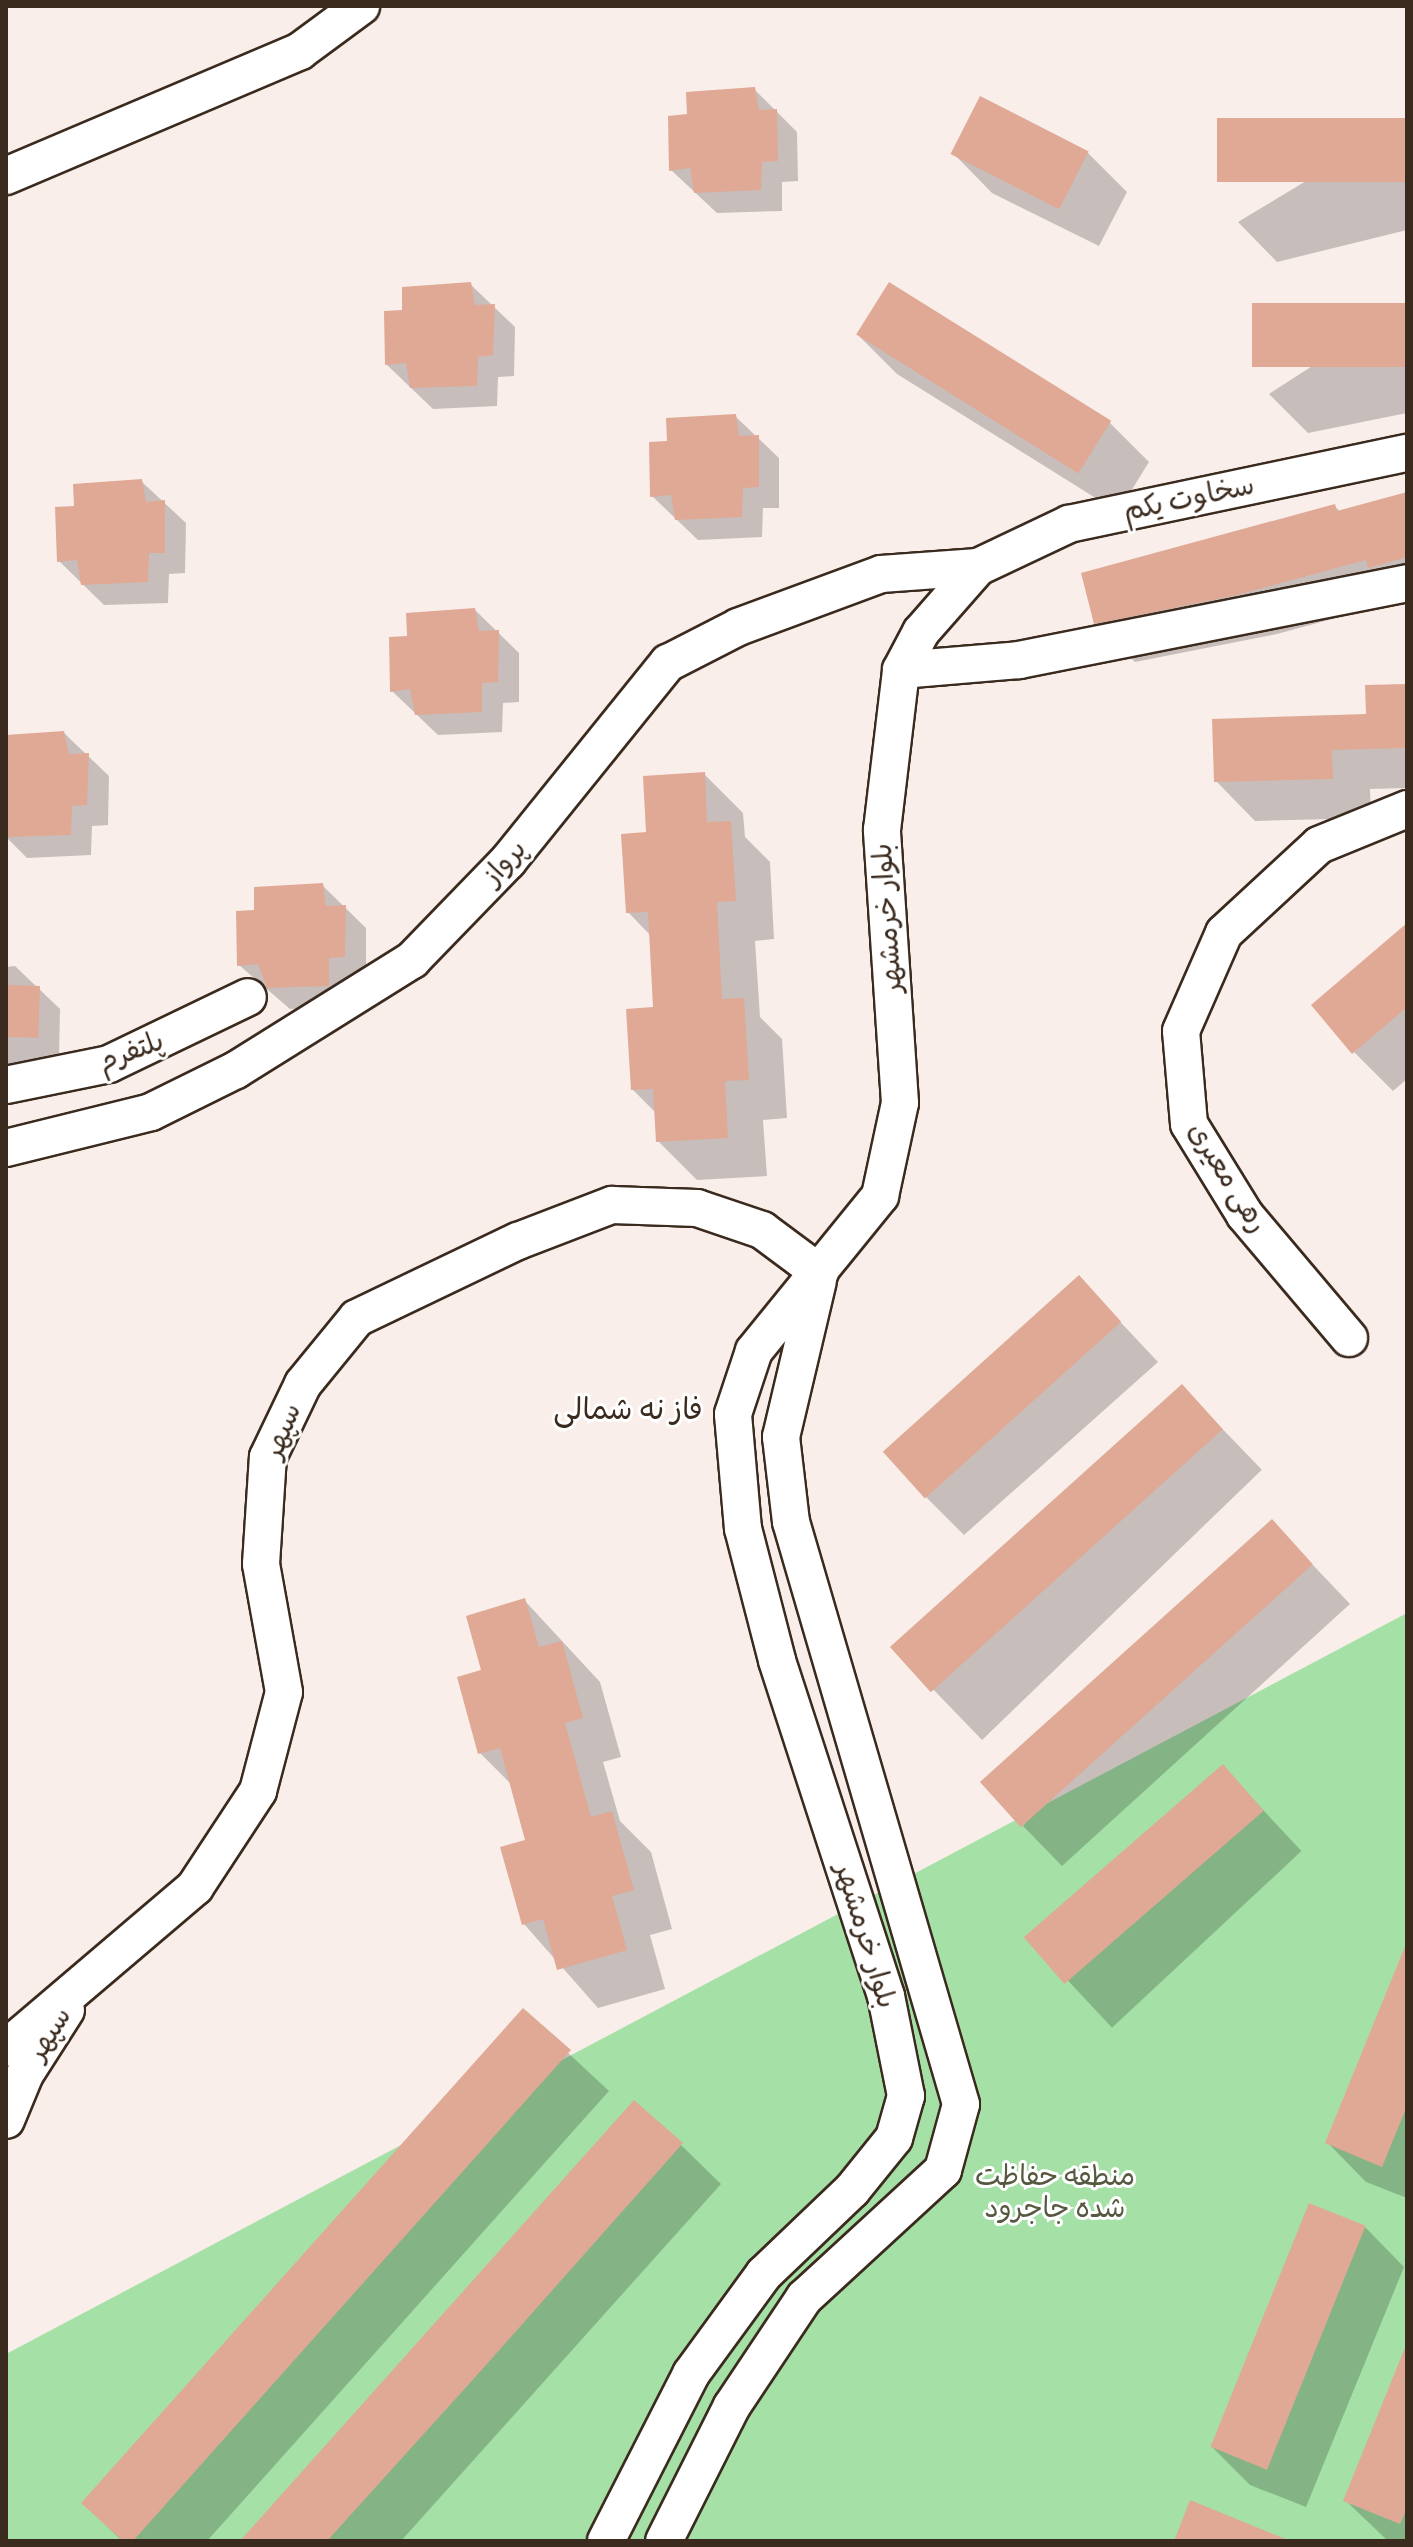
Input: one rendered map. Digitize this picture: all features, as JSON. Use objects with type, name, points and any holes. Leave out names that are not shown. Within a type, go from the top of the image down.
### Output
[{"type":"street","points":[[6,176],[300,51],[361,6]]},
{"type":"street","name":"سخاوت یکم","points":[[978,567],[1069,524],[1407,453]]},
{"type":"street","name":"بلوار خرمشهر","points":[[606,2541],[691,2374],[764,2274],[852,2190],[894,2138],[906,2096],[886,1996],[782,1674],[743,1529],[733,1414],[754,1351],[880,1196],[900,1103],[882,830],[901,670],[921,632],[978,567]]},
{"type":"street","name":"پرواز","points":[[6,1148],[151,1112],[236,1070],[412,960],[508,861],[668,663],[738,627],[881,574],[978,567]]},
{"type":"street","points":[[901,670],[1019,660],[1407,583]]},
{"type":"street","name":"رهی معیری","points":[[1349,1338],[1245,1215],[1189,1124],[1181,1031],[1224,933],[1319,845],[1407,809]]},
{"type":"street","name":"پلتفرم","points":[[6,1085],[109,1064],[248,997]]},
{"type":"street","name":"سپهر","points":[[8,2042],[77,1993],[195,1887],[258,1791],[284,1692],[261,1564],[268,1457],[303,1384],[357,1318],[518,1241],[612,1205],[697,1208],[762,1230],[820,1273]]},
{"type":"street","name":"بلوار خرمشهر","points":[[664,2541],[732,2406],[804,2298],[943,2170],[961,2104],[791,1522],[781,1437],[820,1273]]},
{"type":"street","name":"سپهر","points":[[6,2120],[25,2074],[77,1993]]},
{"type":"green space","name":"منطقه حفاظت شده جاجرود","points":[[1407,1613],[1407,2541],[6,2541],[6,2354]]},
{"type":"building","points":[[755,87],[759,110],[777,109],[778,161],[762,162],[761,190],[694,193],[690,168],[669,171],[668,116],[687,114],[686,92]]},
{"type":"building","points":[[980,96],[1089,151],[1059,209],[950,154]]},
{"type":"building","points":[[1217,118],[1407,118],[1407,182],[1217,182]]},
{"type":"building","points":[[471,282],[475,305],[495,304],[493,355],[478,357],[477,386],[410,388],[406,363],[385,365],[384,311],[402,310],[402,287]]},
{"type":"building","points":[[889,282],[1111,421],[1078,473],[856,335]]},
{"type":"building","points":[[1252,303],[1407,303],[1407,367],[1252,367]]},
{"type":"building","points":[[736,414],[739,436],[759,435],[759,487],[743,488],[742,517],[675,520],[671,495],[650,497],[649,442],[667,441],[666,418]]},
{"type":"building","points":[[142,479],[146,502],[165,500],[165,553],[149,553],[148,582],[81,585],[77,560],[57,562],[55,507],[74,506],[73,484]]},
{"type":"building","points":[[1407,492],[1407,557],[1368,568],[1366,560],[1237,595],[1094,624],[1081,573],[1335,504],[1337,511]]},
{"type":"building","points":[[475,608],[479,631],[499,630],[498,682],[482,683],[482,712],[415,715],[410,689],[390,692],[389,637],[407,636],[406,613]]},
{"type":"building","points":[[1407,684],[1407,748],[1332,750],[1333,779],[1214,782],[1212,719],[1366,714],[1365,685]]},
{"type":"building","points":[[64,731],[69,754],[89,753],[87,805],[72,806],[71,835],[6,837],[6,735]]},
{"type":"building","points":[[705,772],[707,822],[731,821],[736,901],[717,902],[722,999],[744,998],[749,1080],[725,1081],[728,1138],[656,1142],[653,1089],[631,1090],[626,1009],[653,1007],[648,912],[626,913],[621,834],[646,832],[643,776]]},
{"type":"building","points":[[323,883],[326,906],[346,905],[345,957],[329,958],[329,986],[267,988],[258,964],[237,966],[236,911],[254,910],[254,887]]},
{"type":"building","points":[[1407,923],[1407,1007],[1352,1054],[1311,1005]]},
{"type":"building","points":[[6,985],[40,986],[38,1038],[6,1037]]},
{"type":"building","points":[[1079,1275],[1121,1322],[925,1498],[883,1452]]},
{"type":"building","points":[[1182,1384],[1223,1429],[931,1692],[890,1647]]},
{"type":"building","points":[[1272,1519],[1313,1564],[1021,1827],[980,1782]]},
{"type":"building","points":[[525,1598],[539,1647],[562,1641],[583,1718],[565,1723],[591,1817],[612,1811],[634,1890],[612,1896],[627,1950],[557,1970],[543,1919],[522,1925],[500,1847],[525,1840],[500,1748],[478,1754],[457,1677],[481,1670],[466,1616]]},
{"type":"building","points":[[1223,1764],[1264,1811],[1064,1984],[1024,1937]]},
{"type":"building","points":[[1406,1944],[1407,2106],[1382,2167],[1325,2143]]},
{"type":"building","points":[[523,2008],[571,2050],[133,2541],[123,2541],[81,2503]]},
{"type":"building","points":[[634,2100],[683,2143],[478,2374],[327,2541],[240,2541]]},
{"type":"building","points":[[1309,2203],[1366,2226],[1267,2470],[1210,2447]]},
{"type":"building","points":[[1406,2345],[1407,2508],[1400,2524],[1343,2501]]},
{"type":"building","points":[[1190,2500],[1288,2540],[1288,2541],[1174,2541]]},
{"type":"district","name":"فاز نه شمالی","points":[[628,1410]]}]
